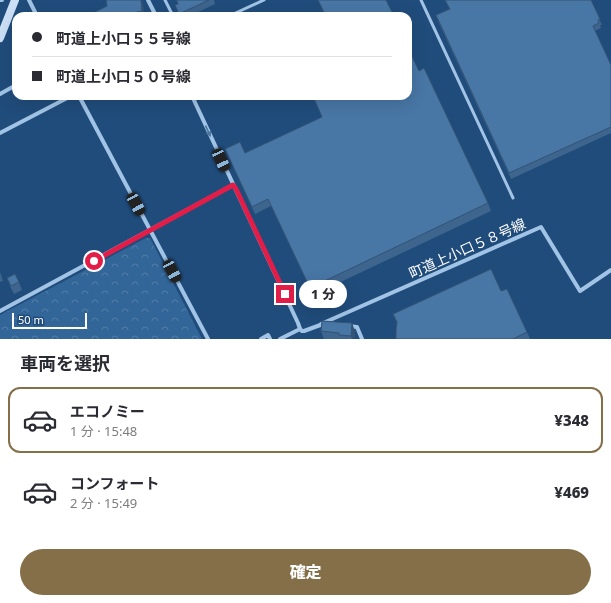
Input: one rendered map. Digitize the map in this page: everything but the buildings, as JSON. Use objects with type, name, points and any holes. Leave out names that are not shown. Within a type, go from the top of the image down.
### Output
[{"type":"street","points":[[0,38],[15,0]]},
{"type":"street","points":[[29,0],[35,12]]},
{"type":"street","points":[[148,0],[154,12]]},
{"type":"street","points":[[0,94],[12,88]]},
{"type":"street","points":[[0,134],[64,100]]},
{"type":"street","points":[[81,100],[208,339]]},
{"type":"street","points":[[194,100],[300,329]]},
{"type":"street","points":[[0,311],[233,185]]},
{"type":"street","name":"町道上小口５８号線","points":[[321,324],[541,227],[580,290],[609,271]]},
{"type":"street","points":[[609,271],[611,276]]},
{"type":"street","points":[[280,339],[300,329],[304,331],[321,324],[328,325]]},
{"type":"street","points":[[342,326],[357,327],[362,339]]},
{"type":"street","points":[[261,339],[268,335],[270,339]]},
{"type":"lane","points":[[165,0],[171,12]]},
{"type":"lane","points":[[238,12],[264,0]]},
{"type":"lane","points":[[421,0],[513,198]]},
{"type":"green space","points":[[146,238],[150,238],[202,339],[0,339],[0,315]]},
{"type":"route","points":[[94,261],[145,234],[155,226],[233,185],[285,294]]}]
